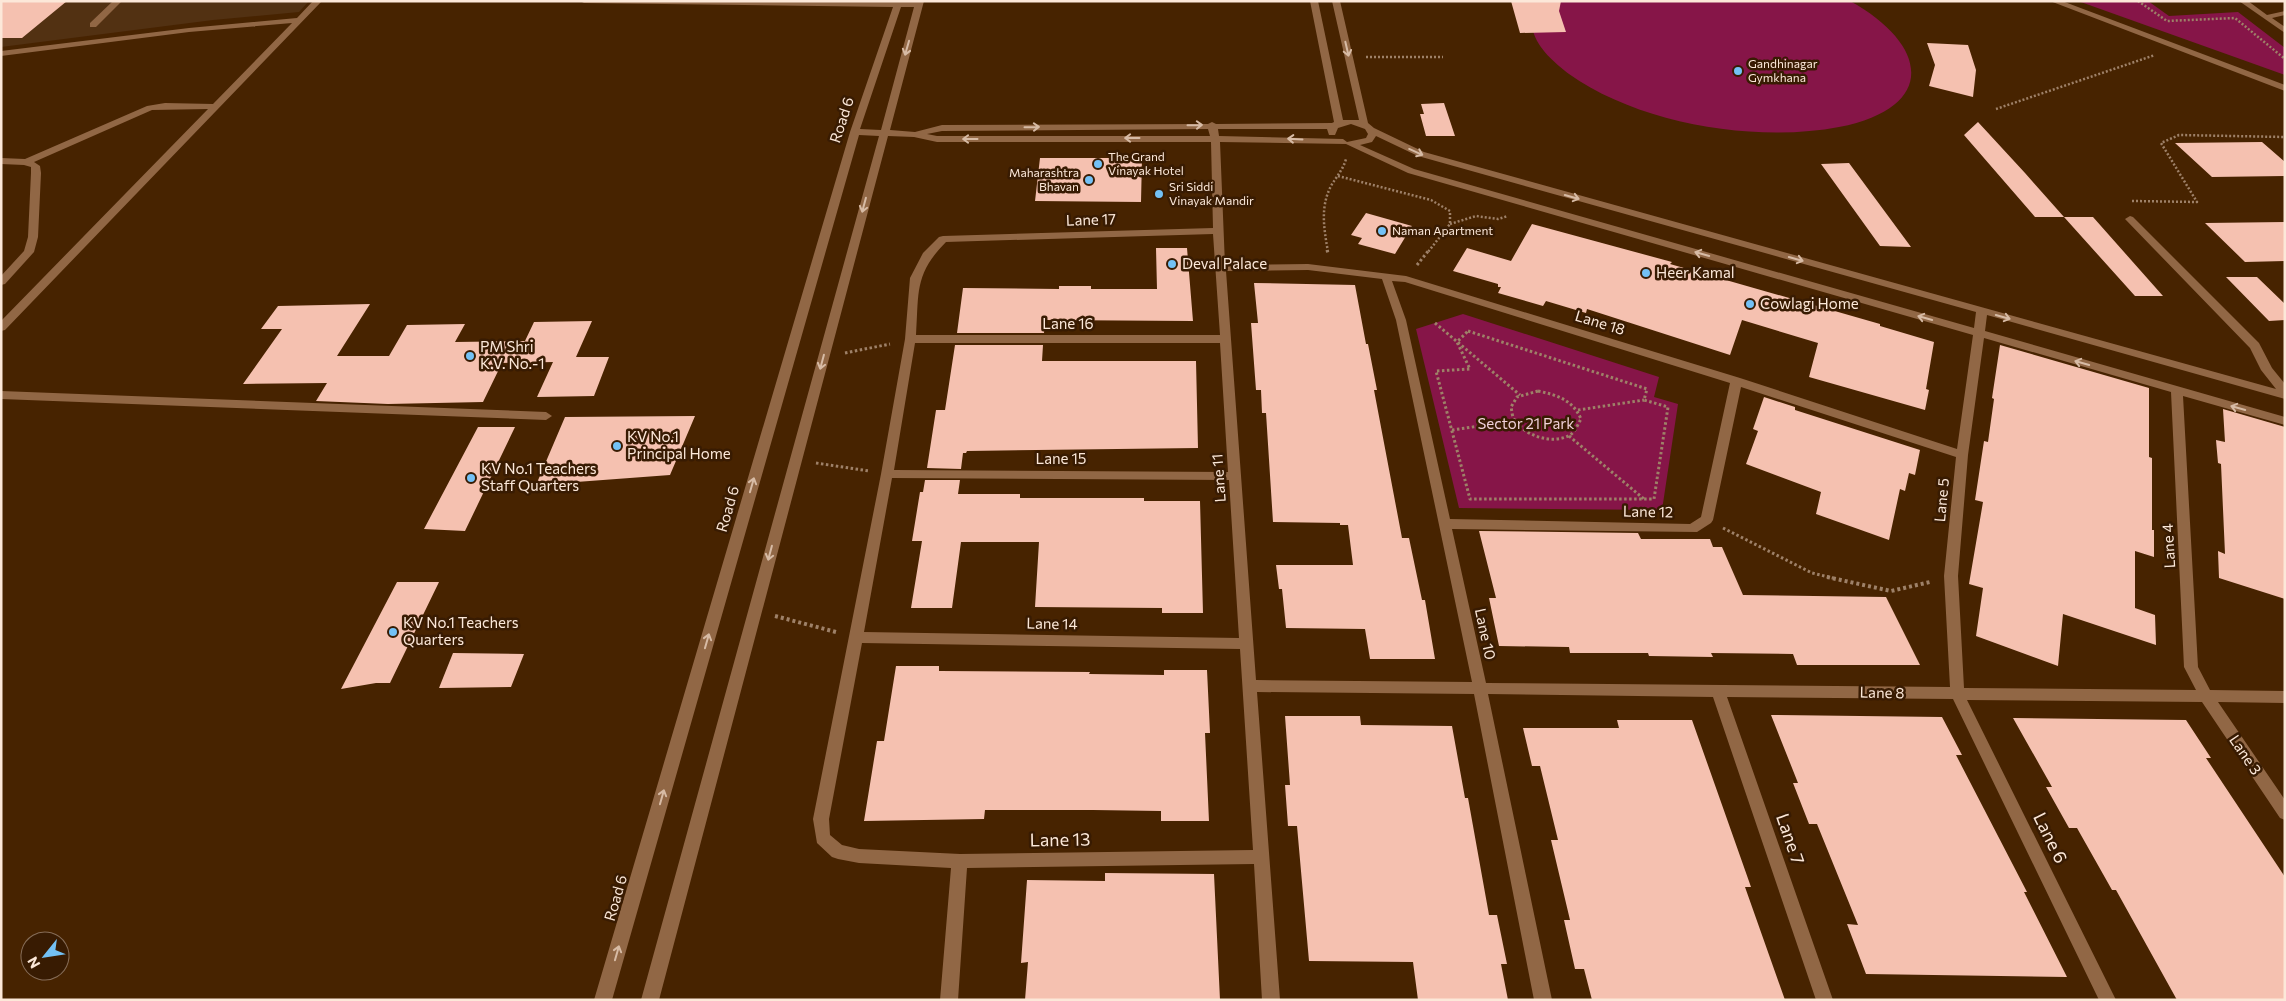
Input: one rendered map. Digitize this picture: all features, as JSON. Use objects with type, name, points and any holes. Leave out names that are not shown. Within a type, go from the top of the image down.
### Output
[{"type":"street","points":[[92,25],[118,1]]},
{"type":"street","points":[[1,328],[318,1]]},
{"type":"street","points":[[584,1],[919,3],[650,1000]]},
{"type":"street","points":[[1314,1],[1336,124],[1332,129],[1333,136],[1411,171],[2285,421]]},
{"type":"street","points":[[854,132],[914,134],[937,139],[1283,138],[1348,143],[1369,140],[1372,137],[1349,57],[1336,1]]},
{"type":"street","points":[[2054,1],[2285,81]]},
{"type":"street","points":[[2071,1],[2285,88]]},
{"type":"street","points":[[2243,1],[2285,31]]},
{"type":"street","name":"Road 6","points":[[603,1000],[854,132],[899,3]]},
{"type":"street","points":[[2267,17],[2285,13]]},
{"type":"street","points":[[1,54],[189,30],[300,20]]},
{"type":"street","points":[[26,162],[150,108],[166,106],[217,107]]},
{"type":"street","points":[[914,134],[942,128],[1336,124],[1351,121],[1368,127],[1421,154],[2285,394]]},
{"type":"street","name":"Lane 11","points":[[1212,125],[1215,138],[1220,268],[1270,1000]]},
{"type":"street","points":[[1,161],[26,162],[35,166],[36,173],[33,237],[29,252],[1,282]]},
{"type":"street","points":[[1536,207],[1545,189]]},
{"type":"street","points":[[2130,219],[2255,346],[2267,370],[2285,394]]},
{"type":"street","name":"Lane 17","points":[[887,474],[910,339],[915,278],[927,255],[942,240],[1218,231]]},
{"type":"street","points":[[1766,272],[1773,252]]},
{"type":"street","name":"Lane 18","points":[[1220,268],[1308,267],[1406,279],[1736,381],[1962,455]]},
{"type":"street","name":"Lane 10","points":[[1386,277],[1400,320],[1480,688],[1543,1000]]},
{"type":"street","name":"Lane 5","points":[[1957,694],[1951,576],[1962,455],[1982,311]]},
{"type":"street","name":"Lane 16","points":[[910,339],[1226,339]]},
{"type":"street","points":[[1707,520],[1736,381]]},
{"type":"street","name":"Lane 4","points":[[2178,390],[2191,668],[2206,696]]},
{"type":"street","points":[[1,395],[546,416]]},
{"type":"street","name":"Lane 15","points":[[887,474],[1235,476]]},
{"type":"street","name":"Lane 13","points":[[887,474],[821,819],[823,838],[838,852],[859,856],[960,861],[1261,857]]},
{"type":"street","name":"Lane 12","points":[[1444,524],[1692,529],[1707,520]]},
{"type":"street","name":"Lane 14","points":[[857,637],[1247,644]]},
{"type":"street","points":[[1250,686],[1480,688]]},
{"type":"street","name":"Lane 8","points":[[1480,688],[2285,697]]},
{"type":"street","name":"Lane 7","points":[[1718,691],[1825,1000]]},
{"type":"street","name":"Lane 6","points":[[1957,694],[2108,1000]]},
{"type":"street","name":"Lane 3","points":[[2206,696],[2285,813]]},
{"type":"street","points":[[949,1000],[960,861]]},
{"type":"path","points":[[2138,1],[2166,21],[2235,18],[2285,59]]},
{"type":"path","points":[[1996,109],[2153,56],[2177,44]]},
{"type":"path","points":[[1349,57],[1443,58]]},
{"type":"path","points":[[2130,219],[2132,201],[2197,202],[2160,144],[2179,134],[2285,138]]},
{"type":"path","points":[[1330,270],[1322,214],[1330,189],[1344,167],[1348,143]]},
{"type":"path","points":[[1338,176],[1431,200],[1450,211],[1450,224]]},
{"type":"path","points":[[1406,279],[1450,224],[1476,216],[1498,219],[1536,207]]},
{"type":"path","points":[[1435,323],[1520,396]]},
{"type":"path","points":[[1456,342],[1468,330],[1647,388],[1644,400]]},
{"type":"path","points":[[824,357],[910,339]]},
{"type":"path","points":[[1456,342],[1470,369],[1436,371],[1470,499],[1654,499],[1668,407],[1644,400],[1578,410]]},
{"type":"path","points":[[1538,391],[1556,394],[1567,399],[1578,410],[1581,419],[1578,429],[1569,436],[1551,439],[1535,436],[1524,430],[1514,421],[1510,408],[1513,400],[1520,396],[1538,391]]},
{"type":"path","points":[[1452,430],[1514,421]]},
{"type":"path","points":[[1569,436],[1645,499]]},
{"type":"path","points":[[796,459],[887,474]]},
{"type":"path","points":[[1707,520],[1812,572],[1882,589],[1891,591],[1951,576]]},
{"type":"path","points":[[755,611],[857,637]]},
{"type":"shaded area","points":[[1,1],[309,1],[299,12],[213,20],[1,47]]},
{"type":"green space","name":"Gandhinagar Gymkhana","points":[[1535,1],[1850,1],[1876,18],[1895,36],[1907,54],[1911,73],[1907,90],[1894,105],[1871,118],[1839,127],[1806,131],[1772,132],[1699,125],[1663,117],[1629,106],[1597,91],[1569,74],[1548,55],[1535,38],[1532,16]]},
{"type":"green space","points":[[2078,1],[2148,1],[2169,16],[2238,12],[2285,48],[2285,75]]},
{"type":"green space","name":"Sector 21 Park","points":[[1463,314],[1659,377],[1654,397],[1678,404],[1662,510],[1459,508],[1416,329]]},
{"type":"building","points":[[1,1],[67,1],[22,38],[1,38]]},
{"type":"building","points":[[1511,1],[1561,1],[1559,11],[1566,32],[1520,33]]},
{"type":"building","points":[[1927,43],[1968,45],[1976,70],[1973,97],[1929,86],[1935,65]]},
{"type":"building","points":[[1444,103],[1455,136],[1426,136],[1420,114],[1424,114],[1421,104]]},
{"type":"building","points":[[1978,122],[2064,217],[2035,217],[1964,135]]},
{"type":"building","points":[[2262,142],[2285,162],[2285,176],[2212,177],[2175,143]]},
{"type":"building","name":"Maharashtra Bhavan","points":[[1040,158],[1142,158],[1141,202],[1035,201]]},
{"type":"building","points":[[1849,163],[1911,247],[1880,246],[1821,164]]},
{"type":"building","name":"Naman Apartment","points":[[1366,213],[1412,226],[1395,254],[1358,244],[1362,238],[1351,235]]},
{"type":"building","points":[[2064,217],[2093,217],[2163,296],[2135,296]]},
{"type":"building","points":[[2285,222],[2285,261],[2245,262],[2205,223]]},
{"type":"building","points":[[1532,224],[1672,262],[1670,264],[1880,324],[1880,326],[1934,342],[1926,389],[1929,390],[1925,410],[1809,377],[1818,343],[1742,320],[1730,355],[1587,309],[1586,313],[1546,301],[1543,306],[1498,293],[1501,287],[1498,287],[1498,284],[1453,271],[1467,248],[1511,261]]},
{"type":"building","points":[[1156,248],[1187,248],[1193,321],[1045,320],[1044,333],[957,333],[963,288],[1059,289],[1059,286],[1091,286],[1091,289],[1157,289]]},
{"type":"building","points":[[2226,277],[2257,277],[2285,304],[2285,320],[2269,321]]},
{"type":"building","points":[[1254,283],[1355,285],[1377,390],[1374,390],[1402,538],[1409,538],[1422,600],[1425,600],[1435,659],[1370,659],[1365,629],[1286,628],[1282,589],[1279,589],[1276,565],[1353,565],[1348,525],[1340,525],[1340,523],[1273,522],[1266,413],[1262,413],[1261,390],[1256,390],[1251,323],[1258,323]]},
{"type":"building","name":"PM Shri K.V. No.-1","points":[[370,304],[337,356],[389,356],[407,325],[465,324],[455,342],[525,341],[534,322],[592,321],[576,357],[609,357],[594,396],[537,397],[553,362],[502,363],[483,402],[388,404],[316,401],[327,383],[243,384],[282,329],[261,329],[278,306]]},
{"type":"building","points":[[955,345],[1043,345],[1042,361],[1196,361],[1198,448],[967,451],[963,453],[961,469],[927,468],[936,410],[945,410]]},
{"type":"building","points":[[2000,345],[2149,388],[2149,457],[2152,458],[2154,557],[2135,551],[2135,608],[2155,615],[2156,645],[2063,614],[2058,666],[1976,636],[1983,588],[1969,584],[1983,502],[1975,500],[1984,441],[1988,442]]},
{"type":"building","points":[[1764,397],[1795,407],[1795,410],[1920,450],[1915,475],[1909,473],[1905,491],[1900,489],[1889,540],[1816,514],[1821,492],[1746,464],[1758,431],[1753,429]]},
{"type":"building","points":[[2223,409],[2285,427],[2285,599],[2219,578],[2218,551],[2225,554],[2221,464],[2218,463],[2216,440],[2225,442]]},
{"type":"building","name":"KV No.1 Principal Home","points":[[695,416],[670,475],[536,485],[565,417]]},
{"type":"building","name":"KV No.1 Teachers Staff Quarters","points":[[478,427],[515,427],[465,531],[424,529]]},
{"type":"building","points":[[925,480],[960,480],[958,494],[1020,494],[1020,498],[1144,498],[1144,501],[1200,501],[1203,613],[1162,613],[1162,608],[1035,607],[1039,542],[961,542],[952,608],[911,608],[922,541],[912,541],[920,492],[923,492]]},
{"type":"building","points":[[1479,531],[1638,533],[1641,539],[1710,539],[1713,547],[1722,547],[1743,595],[1886,597],[1920,665],[1797,665],[1793,654],[1711,653],[1713,657],[1649,656],[1648,653],[1570,653],[1569,647],[1499,646],[1489,598],[1496,598]]},
{"type":"building","name":"KV No.1 Teachers Quarters","points":[[397,582],[439,582],[390,683],[376,683],[341,689]]},
{"type":"building","points":[[453,653],[524,654],[511,687],[439,688]]},
{"type":"building","points":[[896,666],[939,666],[939,671],[1090,672],[1089,674],[1164,675],[1164,670],[1207,670],[1210,733],[1205,733],[1209,821],[1161,821],[1161,811],[985,810],[984,819],[864,821],[877,741],[884,741]]},
{"type":"building","points":[[1771,715],[1942,717],[1962,755],[1956,755],[2027,892],[2024,892],[2067,977],[1866,974],[1847,924],[1858,925],[1817,824],[1809,824],[1793,783],[1798,783]]},
{"type":"building","points":[[1285,716],[1360,716],[1361,725],[1452,726],[1465,798],[1468,798],[1489,915],[1497,915],[1507,964],[1501,964],[1508,1000],[1418,1000],[1413,962],[1309,961],[1297,826],[1288,826],[1285,785],[1290,785]]},
{"type":"building","points":[[2013,718],[2186,720],[2211,758],[2206,758],[2285,877],[2285,1000],[2177,1000],[2116,890],[2112,890],[2077,828],[2069,828],[2046,787],[2052,787]]},
{"type":"building","points":[[1617,720],[1692,720],[1751,887],[1745,887],[1785,1000],[1592,1000],[1584,969],[1575,969],[1564,920],[1570,920],[1551,840],[1558,840],[1540,766],[1532,766],[1523,728],[1619,728]]},
{"type":"building","points":[[1105,873],[1214,874],[1220,1000],[1025,1000],[1028,962],[1021,963],[1027,880],[1105,881]]},
{"type":"place","name":"Gandhinagar Gymkhana","points":[[1738,71]]},
{"type":"place","name":"The Grand Vinayak Hotel","points":[[1098,164]]},
{"type":"place","name":"Maharashtra Bhavan","points":[[1089,180]]},
{"type":"place","name":"Sri Siddi Vinayak Mandir","points":[[1159,194]]},
{"type":"place","name":"Naman Apartment","points":[[1382,231]]},
{"type":"place","name":"Deval Palace","points":[[1172,264]]},
{"type":"place","name":"Heer Kamal","points":[[1646,273]]},
{"type":"place","name":"Cowlagi Home","points":[[1750,304]]},
{"type":"place","name":"PM Shri K.V. No.-1","points":[[470,356]]},
{"type":"place","name":"KV No.1 Principal Home","points":[[617,446]]},
{"type":"place","name":"KV No.1 Teachers Staff Quarters","points":[[471,478]]},
{"type":"place","name":"KV No.1 Teachers Quarters","points":[[393,632]]}]
